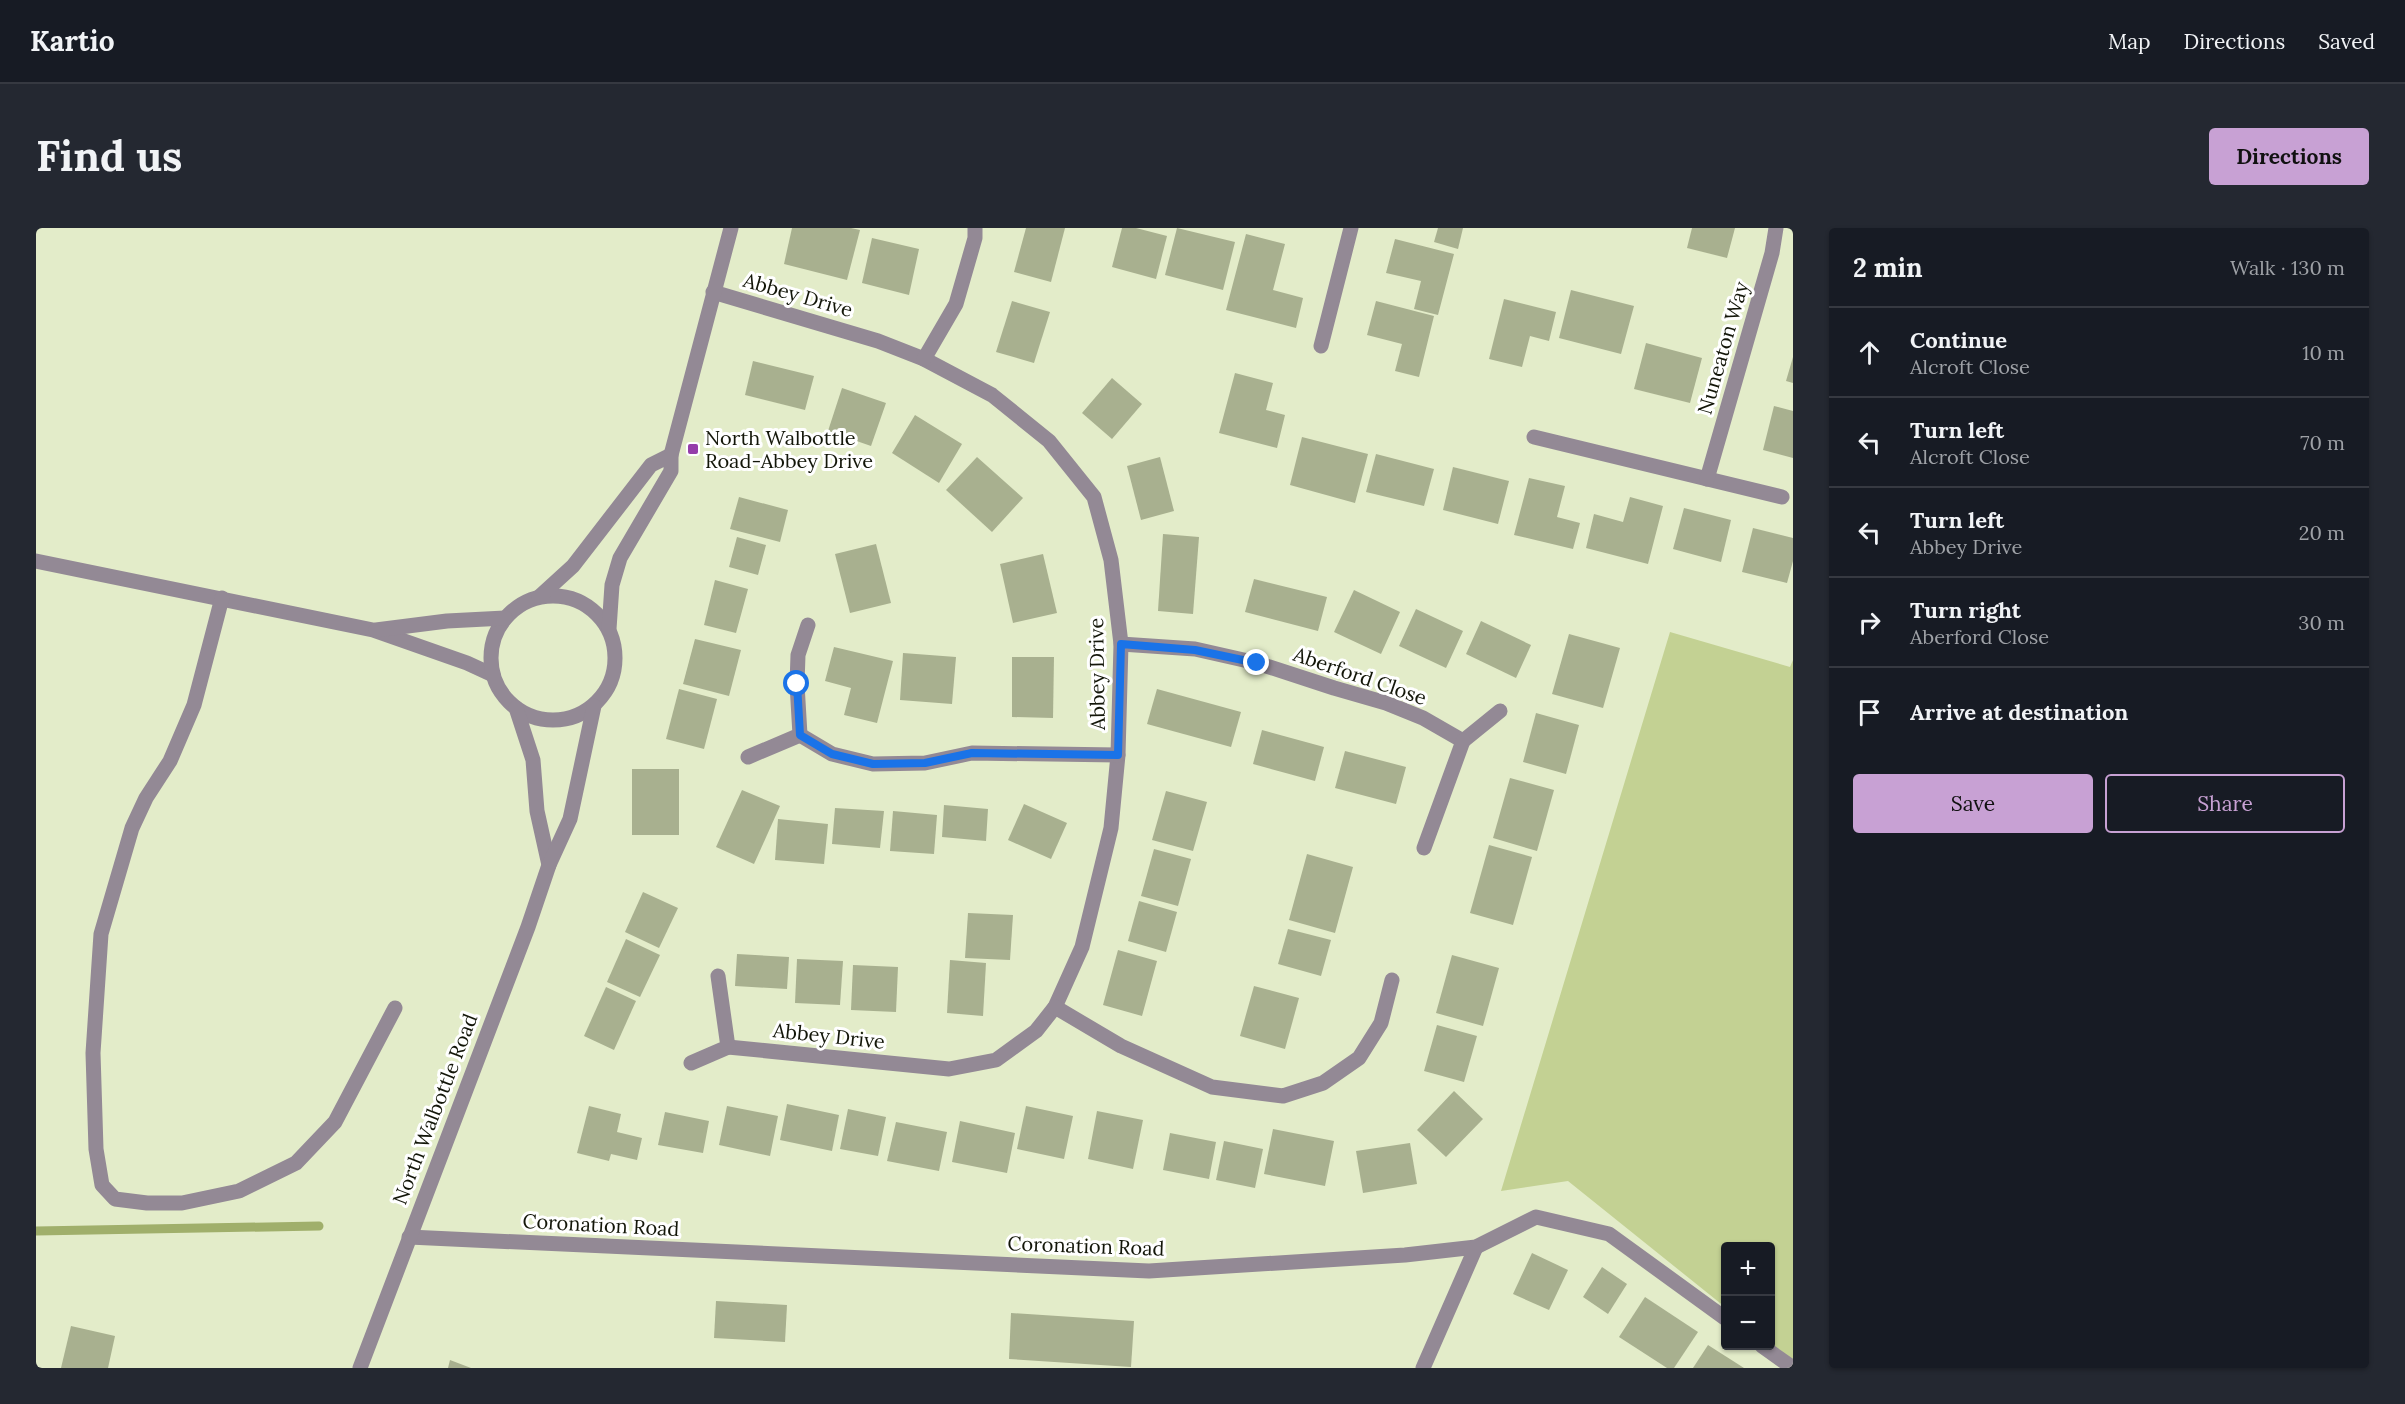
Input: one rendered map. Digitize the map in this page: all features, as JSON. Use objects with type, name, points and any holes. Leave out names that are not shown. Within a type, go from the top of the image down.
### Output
[{"type":"street","name":"North Walbottle Road","points":[[360,1368],[528,927],[549,865],[570,819],[594,706],[608,690],[615,670],[616,649],[609,628],[612,585],[620,558],[671,471],[670,455],[731,228]]},
{"type":"street","points":[[924,359],[956,304],[975,238],[975,228]]},
{"type":"street","points":[[1321,346],[1351,228]]},
{"type":"street","name":"Nuneaton Way","points":[[1707,479],[1772,253],[1776,228]]},
{"type":"street","name":"Abbey Drive","points":[[691,1063],[728,1047],[949,1069],[996,1060],[1036,1031],[1055,1007],[1082,947],[1111,828],[1118,755],[1121,644],[1111,560],[1094,497],[1048,441],[992,395],[924,359],[878,341],[713,292]]},
{"type":"street","points":[[1534,437],[1782,497]]},
{"type":"street","points":[[594,706],[575,717],[554,721],[534,717],[516,708],[502,693],[493,675],[491,655],[495,635],[505,618],[520,605],[539,597],[573,566],[651,465],[670,455]]},
{"type":"street","points":[[36,561],[373,630],[467,663],[493,675]]},
{"type":"street","points":[[539,597],[559,596],[579,601],[596,612],[609,628]]},
{"type":"street","points":[[222,598],[194,705],[170,761],[146,798],[132,828],[101,933],[93,1053],[96,1149],[102,1185],[115,1198],[147,1203],[182,1203],[239,1191],[296,1163],[335,1122],[395,1008]]},
{"type":"street","points":[[373,630],[447,621],[505,618]]},
{"type":"street","points":[[800,735],[798,655],[808,625]]},
{"type":"street","name":"Aberford Close","points":[[1121,644],[1195,650],[1257,663],[1386,703],[1423,718],[1463,741]]},
{"type":"street","points":[[516,708],[533,760],[537,811],[549,865]]},
{"type":"street","points":[[1424,848],[1463,741],[1500,711]]},
{"type":"street","points":[[800,735],[832,754],[873,764],[925,763],[972,753],[1118,755]]},
{"type":"street","points":[[748,757],[800,735]]},
{"type":"street","points":[[718,976],[728,1047]]},
{"type":"street","points":[[1055,1007],[1121,1046],[1212,1087],[1282,1096],[1323,1083],[1359,1058],[1381,1023],[1392,980]]},
{"type":"street","name":"Coronation Road","points":[[409,1238],[1149,1272],[1405,1255],[1476,1247],[1536,1217],[1609,1234],[1721,1316]]},
{"type":"street","points":[[1423,1368],[1476,1247]]},
{"type":"street","points":[[1768,1350],[1793,1368]]},
{"type":"green space","points":[[1670,632],[1790,667],[1793,660],[1793,1361],[1775,1346],[1775,1242],[1721,1242],[1721,1304],[1568,1181],[1501,1191]]},
{"type":"building","points":[[792,228],[860,230],[847,280],[784,264]]},
{"type":"building","points":[[1026,228],[1065,228],[1051,282],[1014,272]]},
{"type":"building","points":[[1122,228],[1136,228],[1167,236],[1156,279],[1112,267]]},
{"type":"building","points":[[1177,228],[1235,242],[1223,290],[1165,275]]},
{"type":"building","points":[[1438,228],[1463,228],[1458,249],[1434,242]]},
{"type":"building","points":[[1692,228],[1735,228],[1727,258],[1687,248]]},
{"type":"building","points":[[1246,234],[1285,244],[1273,290],[1303,298],[1296,328],[1226,310]]},
{"type":"building","points":[[872,238],[919,249],[909,295],[862,283]]},
{"type":"building","points":[[1395,239],[1454,254],[1438,315],[1414,309],[1421,281],[1386,273]]},
{"type":"building","points":[[1571,290],[1634,306],[1621,354],[1559,338]]},
{"type":"building","points":[[1504,299],[1556,312],[1549,341],[1530,336],[1522,367],[1489,359]]},
{"type":"building","points":[[1012,301],[1050,312],[1034,363],[996,352]]},
{"type":"building","points":[[1376,301],[1434,316],[1419,377],[1395,371],[1402,344],[1367,335]]},
{"type":"building","points":[[1646,343],[1702,358],[1690,403],[1634,389]]},
{"type":"building","points":[[1793,357],[1793,383],[1786,381]]},
{"type":"building","points":[[753,361],[814,376],[805,410],[745,395]]},
{"type":"building","points":[[1235,373],[1273,383],[1266,410],[1285,415],[1277,448],[1219,433]]},
{"type":"building","points":[[1112,378],[1142,404],[1112,439],[1082,413]]},
{"type":"building","points":[[842,388],[886,403],[871,446],[828,431]]},
{"type":"building","points":[[1774,406],[1793,411],[1793,458],[1763,450]]},
{"type":"building","points":[[915,415],[962,444],[939,483],[892,453]]},
{"type":"building","points":[[1302,437],[1368,454],[1355,503],[1290,485]]},
{"type":"building","points":[[1376,454],[1434,469],[1424,506],[1366,492]]},
{"type":"building","points":[[977,457],[1023,498],[992,532],[946,490]]},
{"type":"building","points":[[1160,457],[1174,511],[1141,520],[1127,466]]},
{"type":"building","points":[[1453,467],[1509,481],[1498,524],[1443,510]]},
{"type":"building","points":[[1529,478],[1565,486],[1557,517],[1580,523],[1573,549],[1514,535]]},
{"type":"building","points":[[739,497],[788,510],[780,542],[730,529]]},
{"type":"building","points":[[1630,497],[1663,506],[1648,564],[1586,548],[1594,514],[1623,522]]},
{"type":"building","points":[[1684,508],[1731,520],[1721,562],[1673,549]]},
{"type":"building","points":[[1753,528],[1793,538],[1793,561],[1787,583],[1742,572]]},
{"type":"building","points":[[1163,534],[1199,537],[1193,614],[1158,611]]},
{"type":"building","points":[[737,537],[766,545],[758,575],[729,567]]},
{"type":"building","points":[[876,544],[891,603],[850,613],[835,554]]},
{"type":"building","points":[[1043,554],[1057,613],[1013,623],[1000,564]]},
{"type":"building","points":[[1254,579],[1327,597],[1318,631],[1245,612]]},
{"type":"building","points":[[715,580],[748,589],[736,633],[704,625]]},
{"type":"building","points":[[1354,590],[1400,612],[1381,654],[1334,632]]},
{"type":"building","points":[[1416,609],[1463,631],[1446,668],[1399,646]]},
{"type":"building","points":[[1481,621],[1531,645],[1516,678],[1466,654]]},
{"type":"building","points":[[1569,634],[1620,648],[1603,708],[1552,694]]},
{"type":"building","points":[[695,639],[741,650],[729,696],[683,684]]},
{"type":"building","points":[[834,647],[893,661],[877,723],[844,715],[851,688],[825,681]]},
{"type":"building","points":[[903,653],[956,657],[952,704],[900,700]]},
{"type":"building","points":[[1012,657],[1054,657],[1053,718],[1012,717]]},
{"type":"building","points":[[679,689],[717,699],[704,749],[666,739]]},
{"type":"building","points":[[1157,689],[1241,712],[1231,747],[1147,724]]},
{"type":"building","points":[[1536,713],[1579,725],[1566,774],[1523,762]]},
{"type":"building","points":[[1262,730],[1324,747],[1315,781],[1253,764]]},
{"type":"building","points":[[1345,751],[1406,767],[1396,804],[1335,788]]},
{"type":"building","points":[[632,769],[679,769],[679,835],[632,835]]},
{"type":"building","points":[[1510,778],[1554,790],[1537,851],[1493,838]]},
{"type":"building","points":[[742,790],[780,806],[754,864],[716,847]]},
{"type":"building","points":[[1166,791],[1207,802],[1193,851],[1152,840]]},
{"type":"building","points":[[1024,804],[1067,823],[1051,859],[1008,840]]},
{"type":"building","points":[[944,805],[988,809],[986,841],[942,837]]},
{"type":"building","points":[[835,808],[884,811],[880,848],[832,844]]},
{"type":"building","points":[[893,811],[937,815],[934,854],[890,851]]},
{"type":"building","points":[[778,819],[828,824],[824,864],[775,860]]},
{"type":"building","points":[[1489,845],[1532,857],[1513,925],[1470,913]]},
{"type":"building","points":[[1154,849],[1191,859],[1178,906],[1141,896]]},
{"type":"building","points":[[1307,854],[1353,867],[1335,933],[1289,920]]},
{"type":"building","points":[[643,892],[678,908],[659,948],[625,932]]},
{"type":"building","points":[[1139,901],[1177,912],[1166,952],[1128,941]]},
{"type":"building","points":[[968,913],[1013,915],[1010,960],[965,958]]},
{"type":"building","points":[[1288,929],[1331,940],[1321,976],[1278,964]]},
{"type":"building","points":[[626,939],[660,955],[640,997],[607,982]]},
{"type":"building","points":[[1118,950],[1157,961],[1142,1016],[1103,1005]]},
{"type":"building","points":[[737,954],[789,957],[787,989],[735,986]]},
{"type":"building","points":[[1452,955],[1499,968],[1483,1026],[1436,1013]]},
{"type":"building","points":[[797,959],[843,961],[840,1005],[795,1003]]},
{"type":"building","points":[[950,960],[986,963],[983,1016],[947,1013]]},
{"type":"building","points":[[853,965],[898,967],[896,1012],[851,1010]]},
{"type":"building","points":[[1254,986],[1299,998],[1285,1049],[1240,1036]]},
{"type":"building","points":[[606,987],[636,1001],[614,1050],[584,1036]]},
{"type":"building","points":[[1437,1025],[1477,1036],[1464,1082],[1424,1071]]},
{"type":"building","points":[[1454,1091],[1483,1119],[1446,1157],[1417,1130]]},
{"type":"building","points":[[787,1104],[839,1115],[832,1151],[780,1140]]},
{"type":"building","points":[[589,1106],[621,1114],[617,1132],[642,1138],[637,1160],[611,1154],[609,1161],[577,1153]]},
{"type":"building","points":[[727,1106],[778,1116],[770,1156],[719,1145]]},
{"type":"building","points":[[1026,1106],[1073,1116],[1064,1159],[1017,1149]]},
{"type":"building","points":[[848,1109],[886,1117],[878,1156],[840,1149]]},
{"type":"building","points":[[1097,1111],[1143,1120],[1133,1169],[1088,1159]]},
{"type":"building","points":[[665,1112],[709,1121],[703,1153],[658,1145]]},
{"type":"building","points":[[960,1121],[1015,1133],[1007,1173],[952,1162]]},
{"type":"building","points":[[896,1122],[947,1132],[939,1171],[887,1161]]},
{"type":"building","points":[[1273,1129],[1334,1141],[1325,1186],[1264,1174]]},
{"type":"building","points":[[1170,1133],[1216,1142],[1209,1179],[1163,1170]]},
{"type":"building","points":[[1224,1141],[1263,1149],[1255,1188],[1216,1180]]},
{"type":"building","points":[[1410,1143],[1417,1184],[1363,1193],[1356,1151]]},
{"type":"building","points":[[1532,1253],[1568,1270],[1549,1310],[1513,1294]]},
{"type":"building","points":[[1602,1267],[1627,1284],[1608,1314],[1583,1297]]},
{"type":"building","points":[[1645,1297],[1698,1332],[1674,1368],[1667,1368],[1619,1337]]},
{"type":"building","points":[[716,1301],[787,1305],[785,1342],[714,1338]]},
{"type":"building","points":[[1011,1313],[1134,1321],[1131,1367],[1009,1359]]},
{"type":"building","points":[[71,1326],[115,1336],[108,1368],[61,1368]]},
{"type":"building","points":[[1708,1345],[1744,1368],[1693,1368]]},
{"type":"building","points":[[450,1360],[471,1368],[448,1368]]},
{"type":"waterway","points":[[36,1231],[319,1226]]},
{"type":"place","name":"North Walbottle Road-Abbey Drive","points":[[693,449]]},
{"type":"route","points":[[797,684],[800,735],[832,754],[873,764],[925,763],[972,753],[1118,755],[1121,644],[1195,650],[1257,663]]}]
